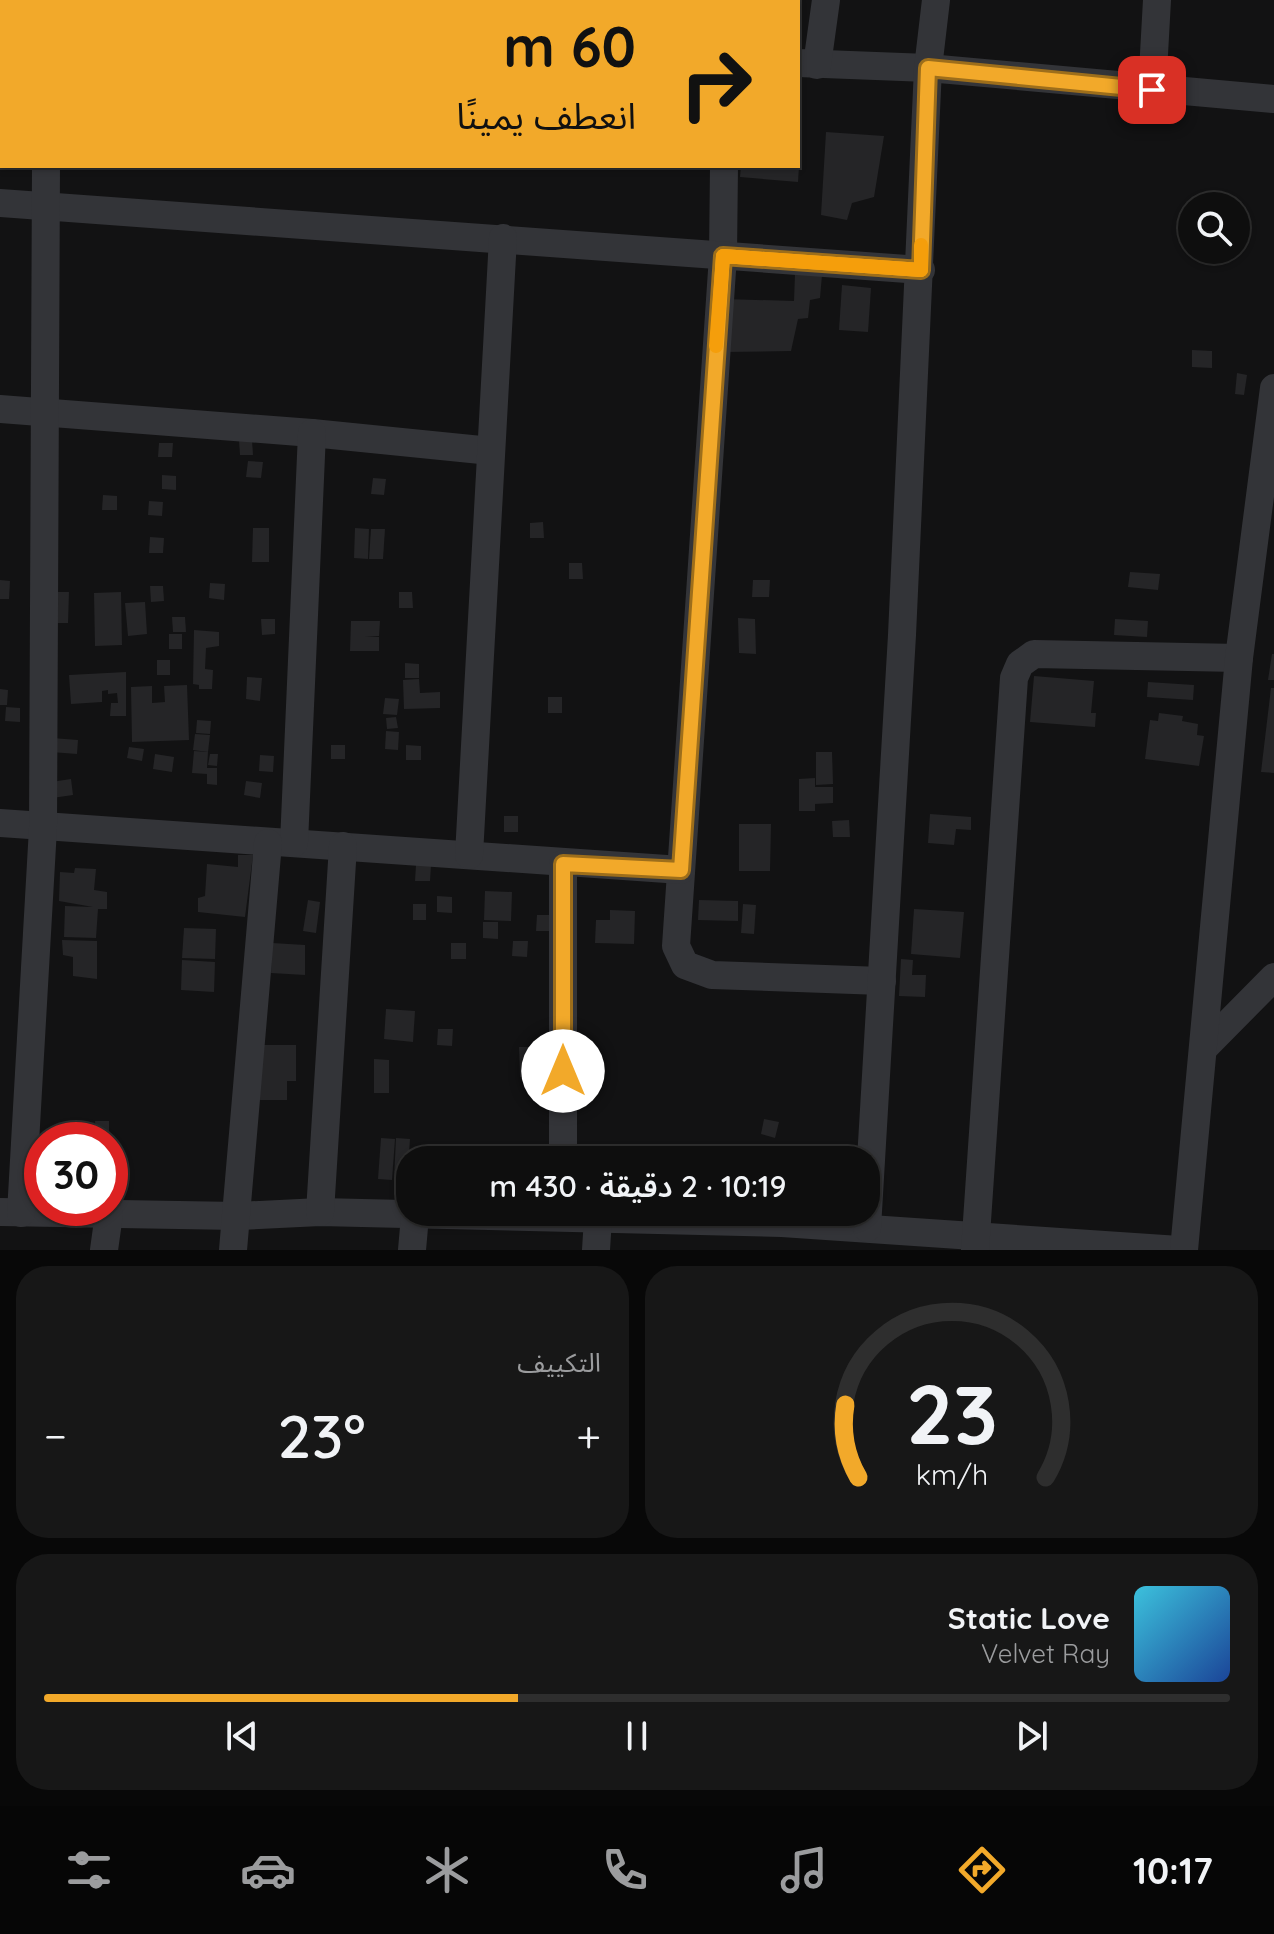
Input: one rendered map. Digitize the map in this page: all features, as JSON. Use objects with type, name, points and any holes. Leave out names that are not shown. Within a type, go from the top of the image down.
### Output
[{"type":"street","points":[[826,0],[808,64],[928,68],[1274,99]]},
{"type":"street","points":[[867,1228],[921,270],[928,68],[936,0]]},
{"type":"street","points":[[1152,90],[1157,0]]},
{"type":"street","points":[[11,1213],[43,828],[46,168]]},
{"type":"street","points":[[724,168],[723,256],[676,946],[685,965],[712,975],[882,981]]},
{"type":"street","points":[[0,203],[921,270]]},
{"type":"street","points":[[469,855],[503,238]]},
{"type":"street","points":[[675,1226],[781,1237],[867,1228],[976,1244],[1181,1250],[1239,658],[1263,570],[1274,388]]},
{"type":"street","points":[[0,409],[312,433],[491,451]]},
{"type":"street","points":[[233,1250],[281,843],[312,433]]},
{"type":"street","points":[[976,1244],[1014,678],[1020,664],[1034,654],[1239,658]]},
{"type":"street","points":[[0,823],[681,870]]},
{"type":"street","points":[[320,1212],[343,846]]},
{"type":"street","points":[[563,864],[563,1146]]},
{"type":"street","points":[[1203,1049],[1274,977]]},
{"type":"street","points":[[128,1214],[238,1216],[320,1212],[396,1215]]},
{"type":"street","points":[[104,1250],[107,1226]]},
{"type":"street","points":[[412,1250],[414,1226]]},
{"type":"street","points":[[596,1250],[598,1226]]},
{"type":"building","points":[[826,132],[884,136],[874,197],[852,203],[847,220],[821,215]]},
{"type":"building","points":[[741,168],[799,168],[798,182],[740,177]]},
{"type":"building","points":[[795,274],[822,275],[820,298],[810,300],[808,318],[798,319],[791,351],[723,352],[724,299],[794,301]]},
{"type":"building","points":[[842,285],[871,288],[868,332],[839,330]]},
{"type":"building","points":[[1192,350],[1212,351],[1212,368],[1192,367]]},
{"type":"building","points":[[1237,373],[1247,375],[1244,395],[1235,394]]},
{"type":"building","points":[[239,440],[252,440],[253,455],[240,455]]},
{"type":"building","points":[[159,443],[173,443],[172,457],[158,457]]},
{"type":"building","points":[[248,461],[263,462],[261,478],[246,477]]},
{"type":"building","points":[[162,475],[176,476],[176,490],[162,489]]},
{"type":"building","points":[[373,478],[386,479],[384,495],[371,494]]},
{"type":"building","points":[[103,495],[117,496],[117,510],[102,510]]},
{"type":"building","points":[[149,501],[163,502],[162,516],[148,515]]},
{"type":"building","points":[[543,522],[544,538],[530,538],[530,523]]},
{"type":"building","points":[[253,528],[269,528],[269,562],[252,562]]},
{"type":"building","points":[[355,528],[369,529],[368,559],[354,558]]},
{"type":"building","points":[[371,529],[385,529],[383,559],[369,559]]},
{"type":"building","points":[[150,537],[164,538],[163,553],[149,553]]},
{"type":"building","points":[[569,563],[582,563],[583,579],[569,579]]},
{"type":"building","points":[[1130,572],[1160,574],[1158,590],[1128,587]]},
{"type":"building","points":[[0,580],[10,581],[9,599],[0,599]]},
{"type":"building","points":[[753,580],[770,580],[769,597],[752,597]]},
{"type":"building","points":[[210,583],[225,584],[224,600],[209,598]]},
{"type":"building","points":[[150,586],[163,586],[164,601],[151,602]]},
{"type":"building","points":[[52,592],[69,592],[68,623],[51,623]]},
{"type":"building","points":[[121,592],[122,645],[95,646],[94,593]]},
{"type":"building","points":[[399,592],[412,592],[413,608],[399,608]]},
{"type":"building","points":[[145,602],[147,634],[128,636],[125,603]]},
{"type":"building","points":[[172,617],[185,617],[186,632],[173,632]]},
{"type":"building","points":[[738,618],[755,619],[756,654],[739,653]]},
{"type":"building","points":[[261,619],[275,619],[275,634],[262,635]]},
{"type":"building","points":[[1115,619],[1148,621],[1147,637],[1114,635]]},
{"type":"building","points":[[351,621],[380,621],[379,636],[365,636],[379,637],[379,651],[350,651]]},
{"type":"building","points":[[194,630],[219,632],[219,646],[206,648],[205,669],[213,670],[212,689],[199,689],[199,685],[193,684]]},
{"type":"building","points":[[169,634],[182,634],[182,649],[169,649]]},
{"type":"building","points":[[1272,654],[1274,680],[1268,680]]},
{"type":"building","points":[[157,660],[170,660],[170,675],[157,675]]},
{"type":"building","points":[[405,663],[419,664],[419,678],[405,678]]},
{"type":"building","points":[[126,672],[126,716],[110,716],[111,703],[118,703],[117,693],[108,694],[108,690],[102,691],[102,702],[71,704],[69,675]]},
{"type":"building","points":[[1034,676],[1094,681],[1091,713],[1096,713],[1095,727],[1030,722]]},
{"type":"building","points":[[247,677],[262,678],[260,701],[246,699]]},
{"type":"building","points":[[419,679],[420,693],[440,692],[440,708],[404,709],[403,680]]},
{"type":"building","points":[[1148,682],[1194,685],[1193,700],[1147,697]]},
{"type":"building","points":[[187,685],[189,740],[132,742],[131,687],[152,686],[152,703],[165,702],[164,686]]},
{"type":"building","points":[[1271,688],[1274,688],[1274,773],[1261,772]]},
{"type":"building","points":[[0,689],[8,690],[7,705],[0,705]]},
{"type":"building","points":[[548,697],[562,697],[562,713],[548,713]]},
{"type":"building","points":[[385,698],[399,699],[397,715],[383,714]]},
{"type":"building","points":[[6,707],[20,708],[20,722],[5,721]]},
{"type":"building","points":[[1159,713],[1183,716],[1182,721],[1198,724],[1197,735],[1204,736],[1199,766],[1145,759],[1150,720],[1158,721]]},
{"type":"building","points":[[396,717],[398,728],[387,729],[386,718]]},
{"type":"building","points":[[197,720],[211,721],[210,734],[196,733]]},
{"type":"building","points":[[386,731],[399,732],[398,750],[385,749]]},
{"type":"building","points":[[195,734],[210,735],[208,752],[193,750]]},
{"type":"building","points":[[52,738],[78,740],[77,754],[51,752]]},
{"type":"building","points":[[331,745],[345,745],[345,759],[331,759]]},
{"type":"building","points":[[406,745],[421,746],[421,760],[406,760]]},
{"type":"building","points":[[129,747],[144,749],[142,761],[127,758]]},
{"type":"building","points":[[194,751],[208,752],[207,768],[217,768],[217,785],[207,784],[207,774],[192,773]]},
{"type":"building","points":[[816,752],[832,752],[833,784],[816,785]]},
{"type":"building","points":[[155,754],[174,757],[172,772],[153,769]]},
{"type":"building","points":[[210,754],[218,754],[217,766],[208,765]]},
{"type":"building","points":[[260,755],[274,756],[273,772],[259,771]]},
{"type":"building","points":[[815,778],[815,787],[833,787],[833,803],[815,804],[815,811],[799,811],[799,779]]},
{"type":"building","points":[[71,779],[73,795],[52,798],[51,782]]},
{"type":"building","points":[[246,781],[262,783],[260,798],[244,795]]},
{"type":"building","points":[[930,814],[971,817],[971,830],[956,829],[954,845],[928,843]]},
{"type":"building","points":[[504,816],[518,816],[518,832],[504,832]]},
{"type":"building","points":[[849,820],[850,837],[833,837],[832,821]]},
{"type":"building","points":[[739,824],[771,824],[770,871],[739,871]]},
{"type":"building","points":[[238,855],[253,855],[245,917],[198,912],[198,898],[205,896],[207,864],[238,867]]},
{"type":"building","points":[[416,865],[431,865],[430,881],[415,881]]},
{"type":"building","points":[[75,868],[96,869],[94,890],[107,892],[107,909],[98,909],[96,938],[64,937],[65,906],[93,907],[59,901],[60,872],[74,873]]},
{"type":"building","points":[[485,891],[512,892],[511,921],[484,920]]},
{"type":"building","points":[[437,896],[452,897],[452,913],[437,912]]},
{"type":"building","points":[[308,900],[320,902],[316,933],[303,931]]},
{"type":"building","points":[[699,900],[738,901],[738,921],[698,920]]},
{"type":"building","points":[[413,904],[426,904],[426,920],[413,920]]},
{"type":"building","points":[[743,904],[756,905],[754,934],[741,933]]},
{"type":"building","points":[[914,909],[964,912],[960,958],[911,954]]},
{"type":"building","points":[[610,910],[635,911],[634,944],[595,943],[596,920],[610,920]]},
{"type":"building","points":[[537,915],[552,915],[551,931],[536,931]]},
{"type":"building","points":[[483,922],[498,922],[498,939],[483,938]]},
{"type":"building","points":[[184,928],[216,929],[215,959],[182,958]]},
{"type":"building","points":[[62,940],[97,941],[97,979],[73,976],[73,957],[63,955]]},
{"type":"building","points":[[513,941],[528,941],[527,957],[512,956]]},
{"type":"building","points":[[272,943],[305,945],[305,975],[271,973]]},
{"type":"building","points":[[451,943],[466,943],[466,959],[451,959]]},
{"type":"building","points":[[901,959],[913,960],[912,975],[926,975],[925,997],[899,996]]},
{"type":"building","points":[[182,960],[215,962],[214,992],[181,990]]},
{"type":"building","points":[[386,1009],[415,1011],[413,1042],[384,1039]]},
{"type":"building","points":[[438,1029],[453,1029],[452,1046],[437,1045]]},
{"type":"building","points":[[254,1045],[296,1045],[296,1081],[287,1081],[287,1100],[254,1100]]},
{"type":"building","points":[[519,1047],[537,1047],[537,1077],[520,1077]]},
{"type":"building","points":[[374,1059],[389,1060],[389,1093],[374,1093]]},
{"type":"building","points":[[764,1119],[779,1122],[775,1138],[761,1134]]},
{"type":"building","points":[[381,1138],[395,1139],[392,1180],[378,1179]]},
{"type":"building","points":[[396,1138],[410,1139],[409,1146],[396,1146],[394,1179]]},
{"type":"slow traffic","points":[[716,346],[723,256],[921,270],[921,245]]},
{"type":"route","points":[[563,1071],[563,864],[681,870],[723,256],[921,270],[928,68],[1152,90]]}]
